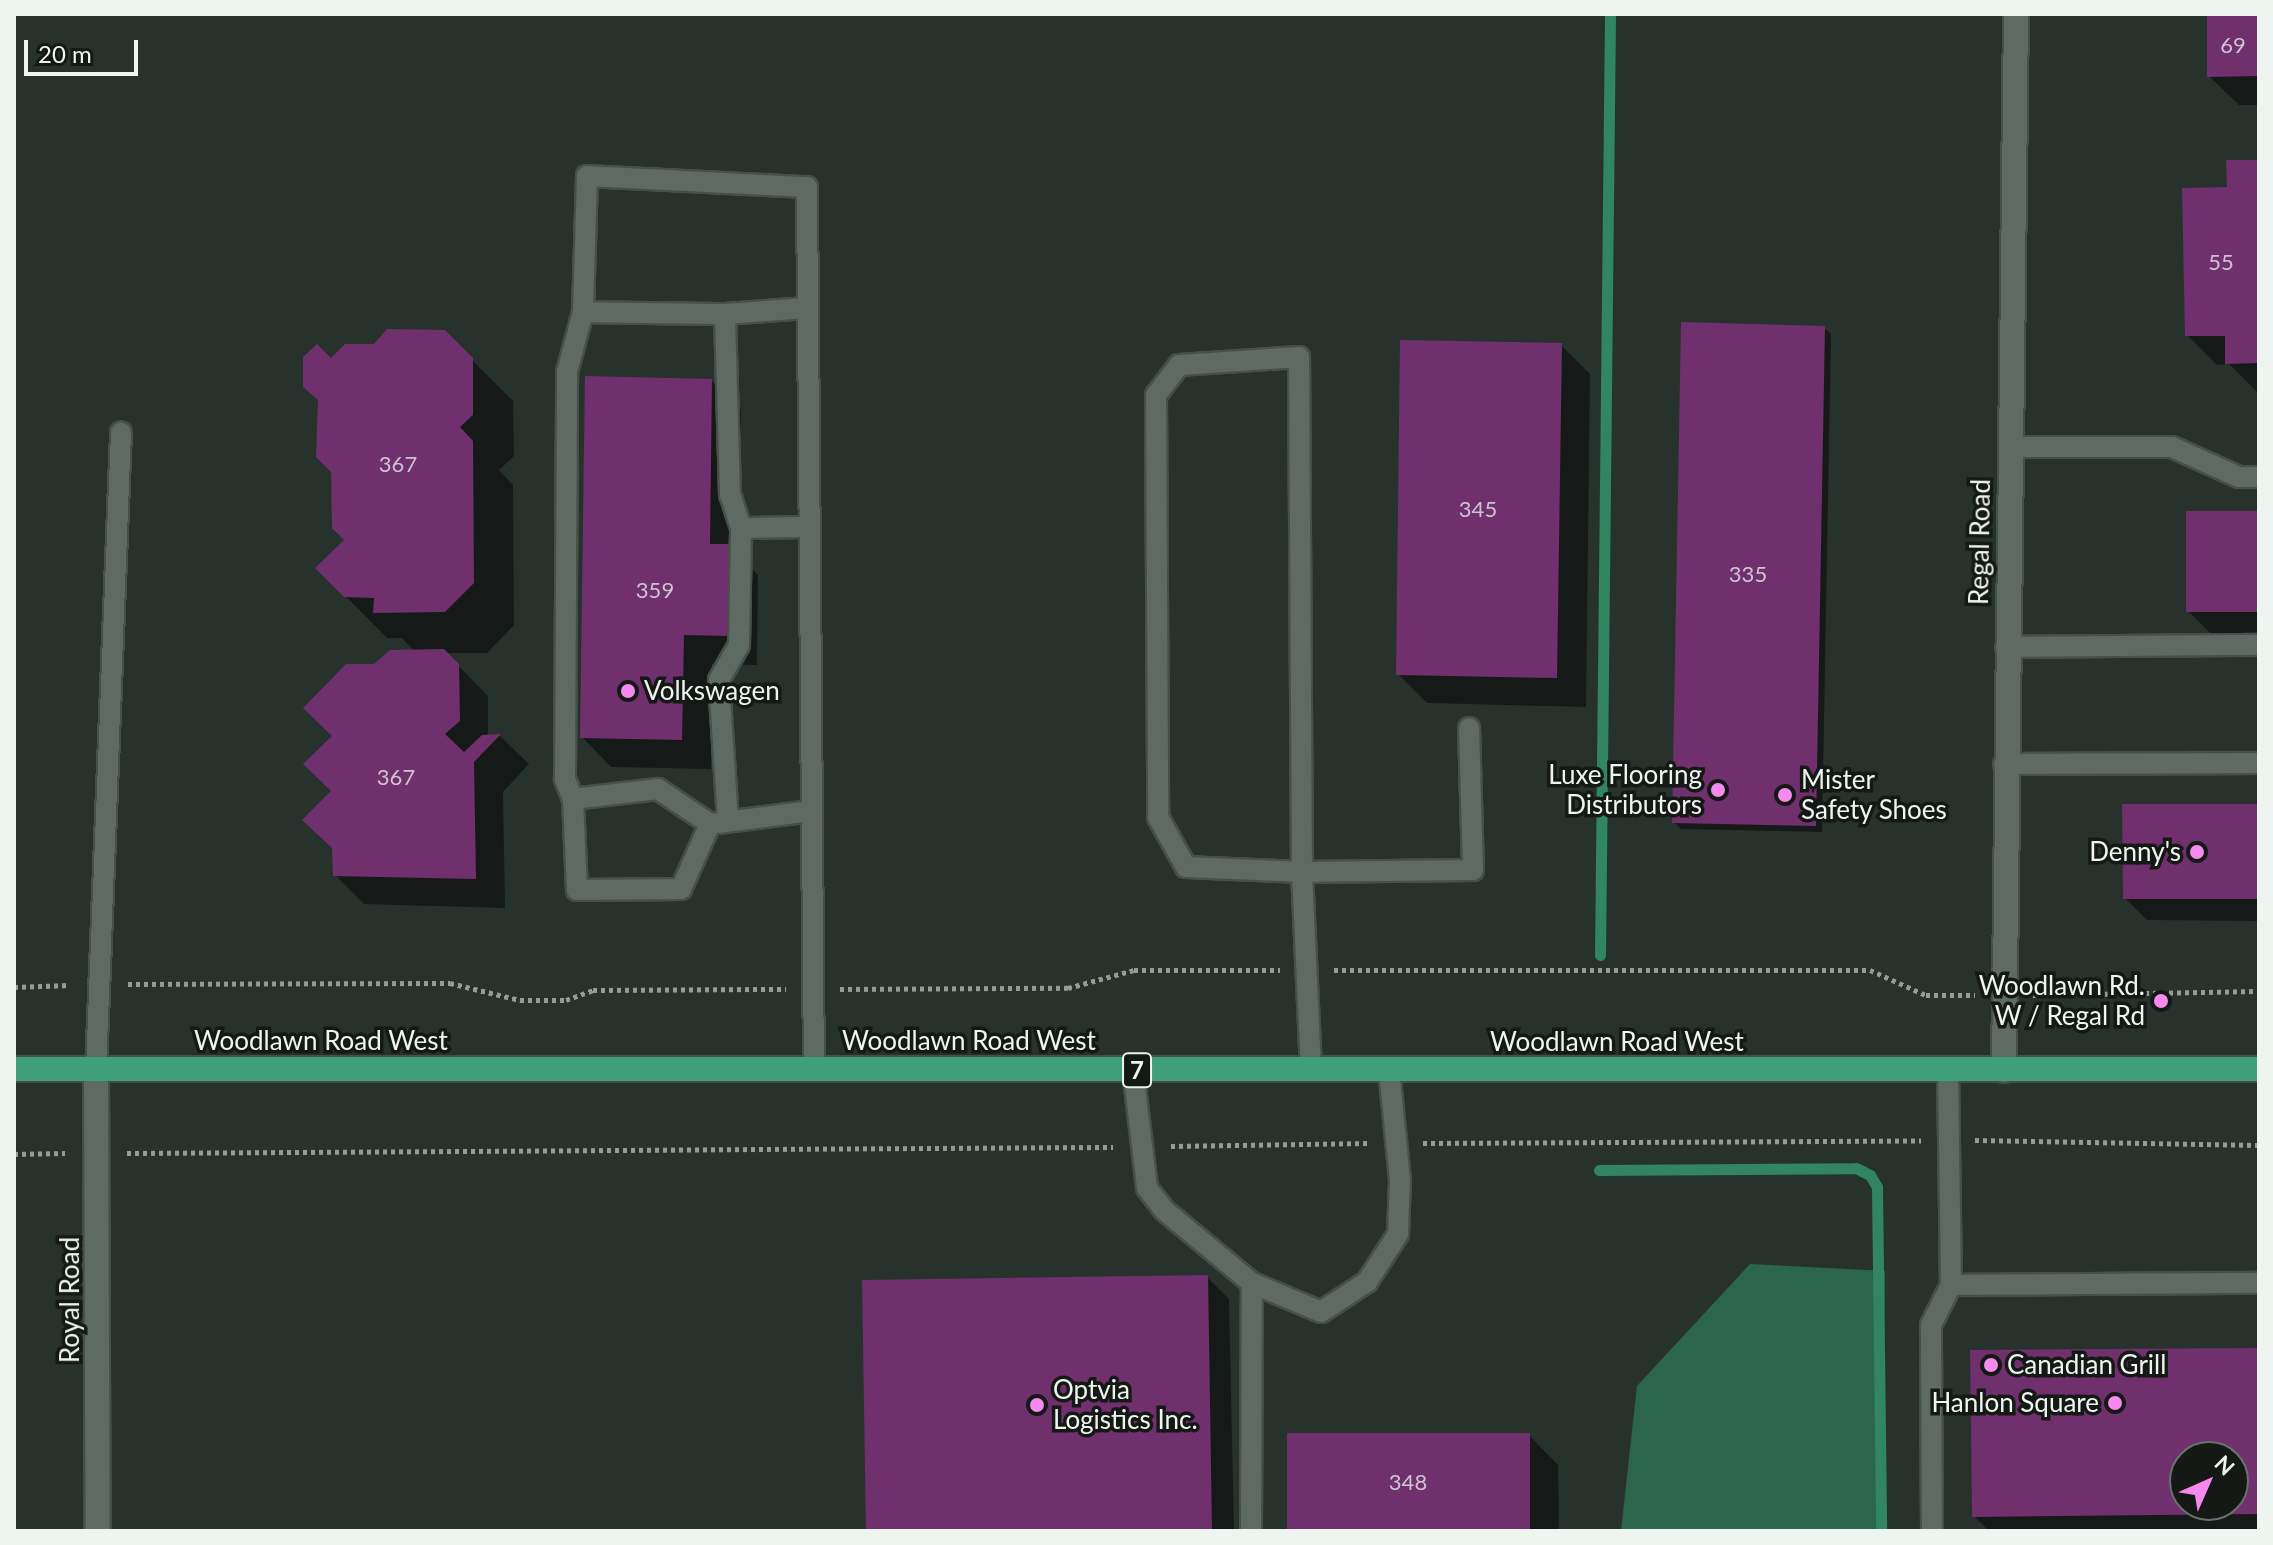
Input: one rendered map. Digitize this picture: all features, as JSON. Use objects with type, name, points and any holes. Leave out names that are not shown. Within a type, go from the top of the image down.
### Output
[{"type":"main road","name":"Woodlawn Road West","points":[[14,1069],[2259,1069]]},
{"type":"street","name":"Regal Road","points":[[2004,1070],[2004,764],[2016,14]]},
{"type":"street","name":"Royal Road","points":[[96,1069],[98,1531]]},
{"type":"lane","points":[[725,314],[730,495],[741,528],[739,645],[719,680],[719,823],[681,889],[577,890],[573,799],[565,779],[567,372],[583,312],[587,176],[807,187],[814,1069]]},
{"type":"lane","points":[[583,312],[725,314],[807,308]]},
{"type":"lane","points":[[1311,1070],[1302,872],[1299,357],[1179,365],[1156,395],[1158,817],[1186,867],[1302,872],[1473,870],[1469,728]]},
{"type":"lane","points":[[96,1069],[121,432]]},
{"type":"lane","points":[[2009,447],[2172,447],[2239,477],[2259,477]]},
{"type":"lane","points":[[741,528],[808,527]]},
{"type":"lane","points":[[2006,647],[2259,645]]},
{"type":"lane","points":[[2004,764],[2259,763]]},
{"type":"lane","points":[[573,799],[658,789],[719,823],[811,811]]},
{"type":"lane","points":[[1133,1070],[1147,1188],[1164,1210],[1252,1283],[1321,1312],[1367,1282],[1398,1234],[1400,1180],[1389,1070]]},
{"type":"lane","points":[[1932,1531],[1931,1325],[1951,1285],[1948,1070]]},
{"type":"lane","points":[[1251,1531],[1252,1283]]},
{"type":"lane","points":[[1951,1285],[2259,1283]]},
{"type":"path","points":[[14,987],[450,983],[520,1000],[566,1000],[593,990],[1068,988],[1134,970],[1870,970],[1926,995],[2259,991]]},
{"type":"green space","points":[[1750,1264],[1885,1271],[1882,1531],[1621,1531],[1637,1386]]},
{"type":"building","points":[[2207,14],[2259,14],[2259,76],[2207,77]]},
{"type":"building","points":[[2226,160],[2259,160],[2259,363],[2225,364],[2225,336],[2185,336],[2182,188],[2227,187]]},
{"type":"building","points":[[1681,322],[1825,326],[1816,826],[1672,823]]},
{"type":"building","points":[[387,329],[445,330],[473,358],[473,415],[460,427],[473,441],[474,583],[445,612],[373,613],[374,598],[344,597],[315,568],[344,540],[332,528],[331,472],[316,457],[318,400],[303,387],[303,357],[317,344],[331,358],[345,344],[374,344]]},
{"type":"building","points":[[1400,340],[1562,343],[1557,678],[1396,675]]},
{"type":"building","points":[[585,376],[712,379],[710,544],[729,544],[728,636],[684,635],[682,740],[580,738]]},
{"type":"building","points":[[2186,511],[2259,511],[2259,612],[2186,612]]},
{"type":"building","points":[[444,649],[459,664],[460,721],[445,734],[464,752],[482,735],[501,734],[474,762],[476,879],[333,876],[332,848],[302,820],[331,791],[303,764],[332,736],[303,708],[346,664],[374,664],[390,650]]},
{"type":"building","points":[[2122,804],[2259,804],[2259,899],[2123,899]]},
{"type":"building","name":"Optvia Logistics Inc.","points":[[1208,1275],[1212,1531],[866,1531],[862,1280]]},
{"type":"building","name":"Hanlon Square","points":[[2259,1348],[2259,1514],[2249,1514],[2249,1441],[2169,1441],[2169,1515],[1972,1517],[1970,1350]]},
{"type":"building","points":[[1287,1433],[1530,1433],[1530,1531],[1287,1531]]},
{"type":"waterway","points":[[1600,955],[1610,14]]},
{"type":"waterway","points":[[1599,1170],[1856,1168],[1870,1175],[1877,1187],[1881,1531]]},
{"type":"place","name":"Volkswagen","points":[[628,691]]},
{"type":"place","name":"Luxe Flooring Distributors","points":[[1718,790]]},
{"type":"place","name":"Mister Safety Shoes","points":[[1785,795]]},
{"type":"place","name":"Denny's","points":[[2197,852]]},
{"type":"place","name":"Woodlawn Rd. W / Regal Rd","points":[[2161,1001]]},
{"type":"place","name":"Canadian Grill","points":[[1991,1365]]},
{"type":"place","name":"Hanlon Square","points":[[2115,1403]]},
{"type":"place","name":"Optvia Logistics Inc.","points":[[1037,1405]]}]
